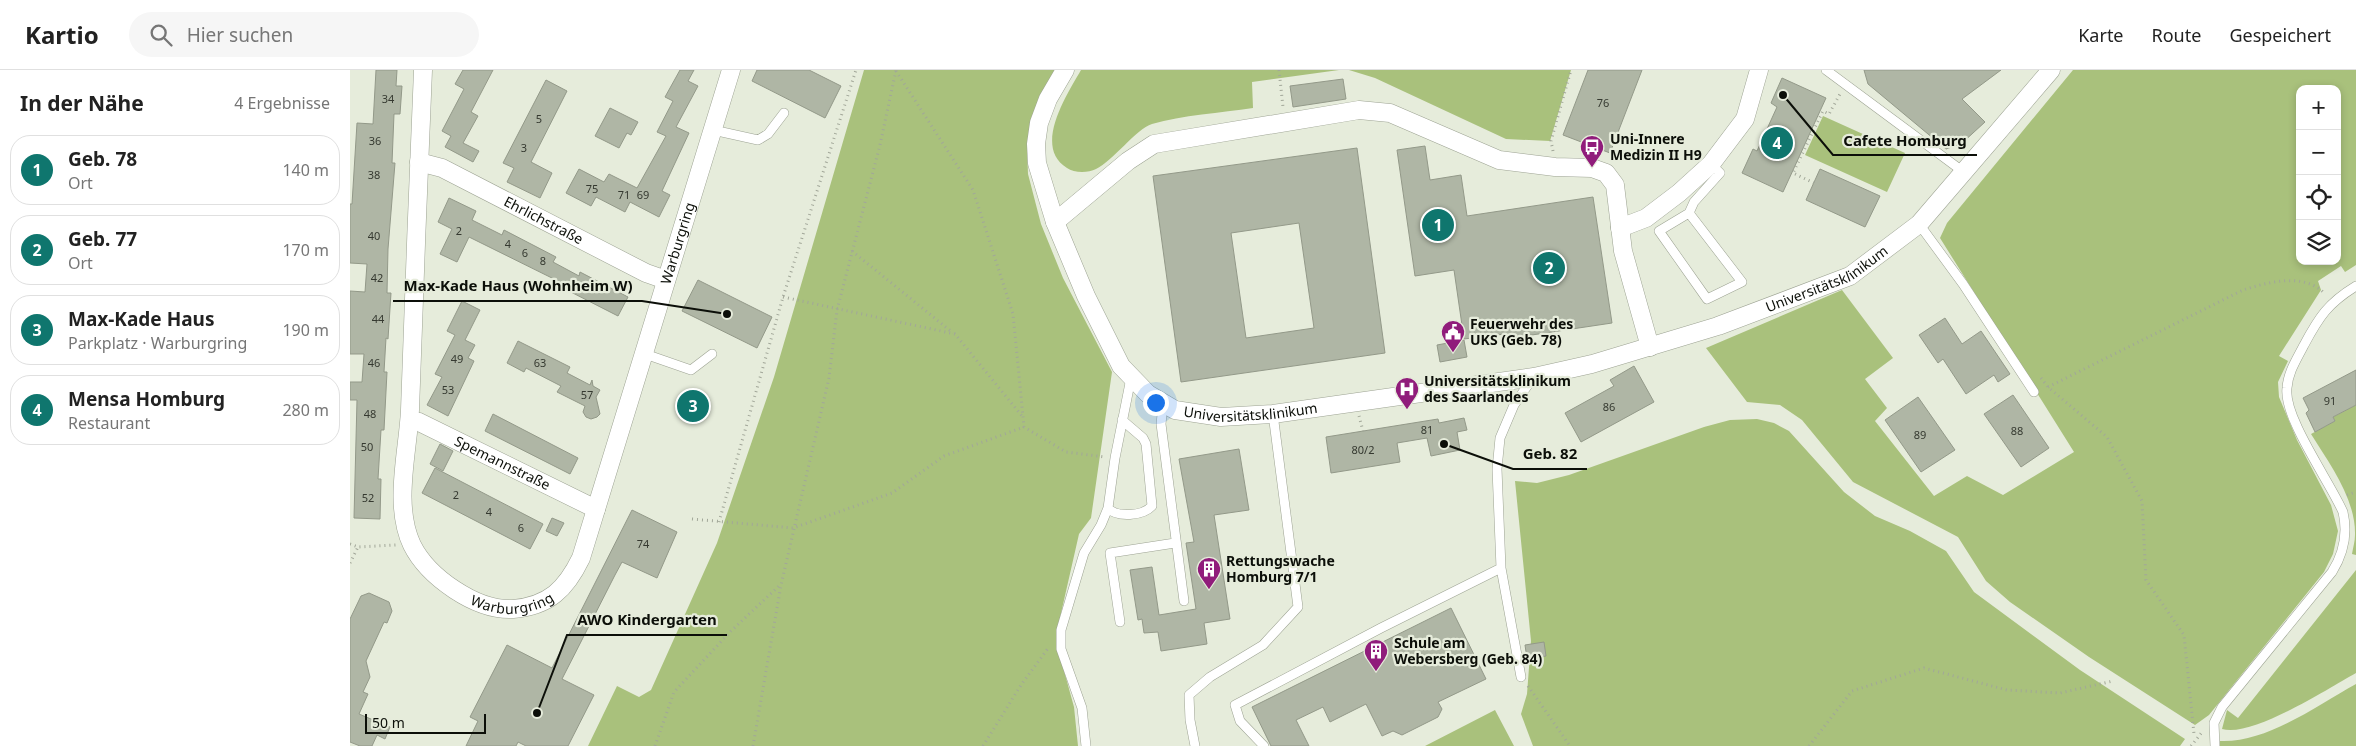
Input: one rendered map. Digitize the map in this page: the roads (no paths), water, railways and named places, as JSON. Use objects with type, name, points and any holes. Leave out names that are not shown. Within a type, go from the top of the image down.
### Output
[{"type":"street","name":"Warburgring","points":[[423,70],[410,421],[404,495],[405,521],[412,544],[424,564],[439,579],[464,595],[508,609],[530,607],[553,596],[570,581],[582,558],[731,70]]},
{"type":"street","name":"Universitätsklinikum","points":[[1064,70],[1048,98],[1036,144],[1042,184],[1055,222],[1094,312],[1129,384],[1163,405],[1175,410],[1221,417],[1273,414],[1534,377],[1592,364],[1718,326],[1850,276],[1919,224],[1965,173],[2051,70]]},
{"type":"street","points":[[1620,228],[1646,218],[1711,164],[1745,119],[1759,70]]},
{"type":"street","points":[[1055,222],[1128,161],[1154,144],[1359,110],[1390,113],[1499,160],[1592,168],[1606,173],[1615,185],[1623,251],[1650,347]]},
{"type":"street","name":"Ehrlichstraße","points":[[419,162],[442,168],[646,273],[666,280]]},
{"type":"street","name":"Spemannstraße","points":[[410,421],[419,422],[596,509]]},
{"type":"lane","points":[[1826,70],[1965,173]]},
{"type":"lane","points":[[713,130],[758,140],[768,134],[784,112]]},
{"type":"lane","points":[[1689,213],[1742,282],[1707,299],[1659,231],[1689,213],[1694,202],[1720,173],[1711,164]]},
{"type":"lane","points":[[1919,224],[1963,284],[2034,392]]},
{"type":"lane","points":[[2214,746],[2214,723],[2222,707],[2332,572],[2342,553],[2346,530],[2343,512],[2303,437],[2286,398],[2292,368],[2319,316],[2332,302],[2356,286]]},
{"type":"lane","points":[[645,354],[691,370],[712,354]]},
{"type":"lane","points":[[1522,677],[1501,568],[1498,469],[1500,438],[1514,405],[1534,377]]},
{"type":"lane","points":[[1086,746],[1082,708],[1061,649],[1061,630],[1084,552],[1101,525],[1108,508],[1114,458],[1129,384]]},
{"type":"lane","points":[[1163,405],[1161,424],[1177,534],[1175,543],[1184,601]]},
{"type":"lane","points":[[1195,746],[1190,720],[1189,695],[1210,678],[1263,645],[1298,607],[1273,414]]},
{"type":"lane","points":[[1108,508],[1113,513],[1119,514],[1142,512],[1152,506],[1146,444],[1143,438],[1122,420]]},
{"type":"lane","points":[[1120,622],[1110,553],[1175,543]]},
{"type":"lane","points":[[1264,746],[1240,721],[1235,705],[1380,628],[1501,568]]},
{"type":"place","name":"Cafete Homburg","points":[[1783,95]]},
{"type":"place","name":"Mensa Homburg","points":[[1777,143]]},
{"type":"place","name":"Uni-Innere Medizin II H9","points":[[1592,168]]},
{"type":"place","name":"Geb. 78","points":[[1438,225]]},
{"type":"place","name":"Geb. 77","points":[[1549,268]]},
{"type":"place","name":"Max-Kade Haus (Wohnheim W)","points":[[727,314]]},
{"type":"place","name":"Feuerwehr des UKS (Geb. 78)","points":[[1453,353]]},
{"type":"place","name":"Max-Kade Haus","points":[[693,406]]},
{"type":"place","name":"Universitätsklinikum des Saarlandes","points":[[1407,410]]},
{"type":"place","name":"Geb. 82","points":[[1444,444]]},
{"type":"place","name":"Rettungswache Homburg 7/1","points":[[1209,590]]},
{"type":"place","name":"Schule am Webersberg (Geb. 84)","points":[[1376,672]]},
{"type":"place","name":"AWO Kindergarten","points":[[537,713]]}]
